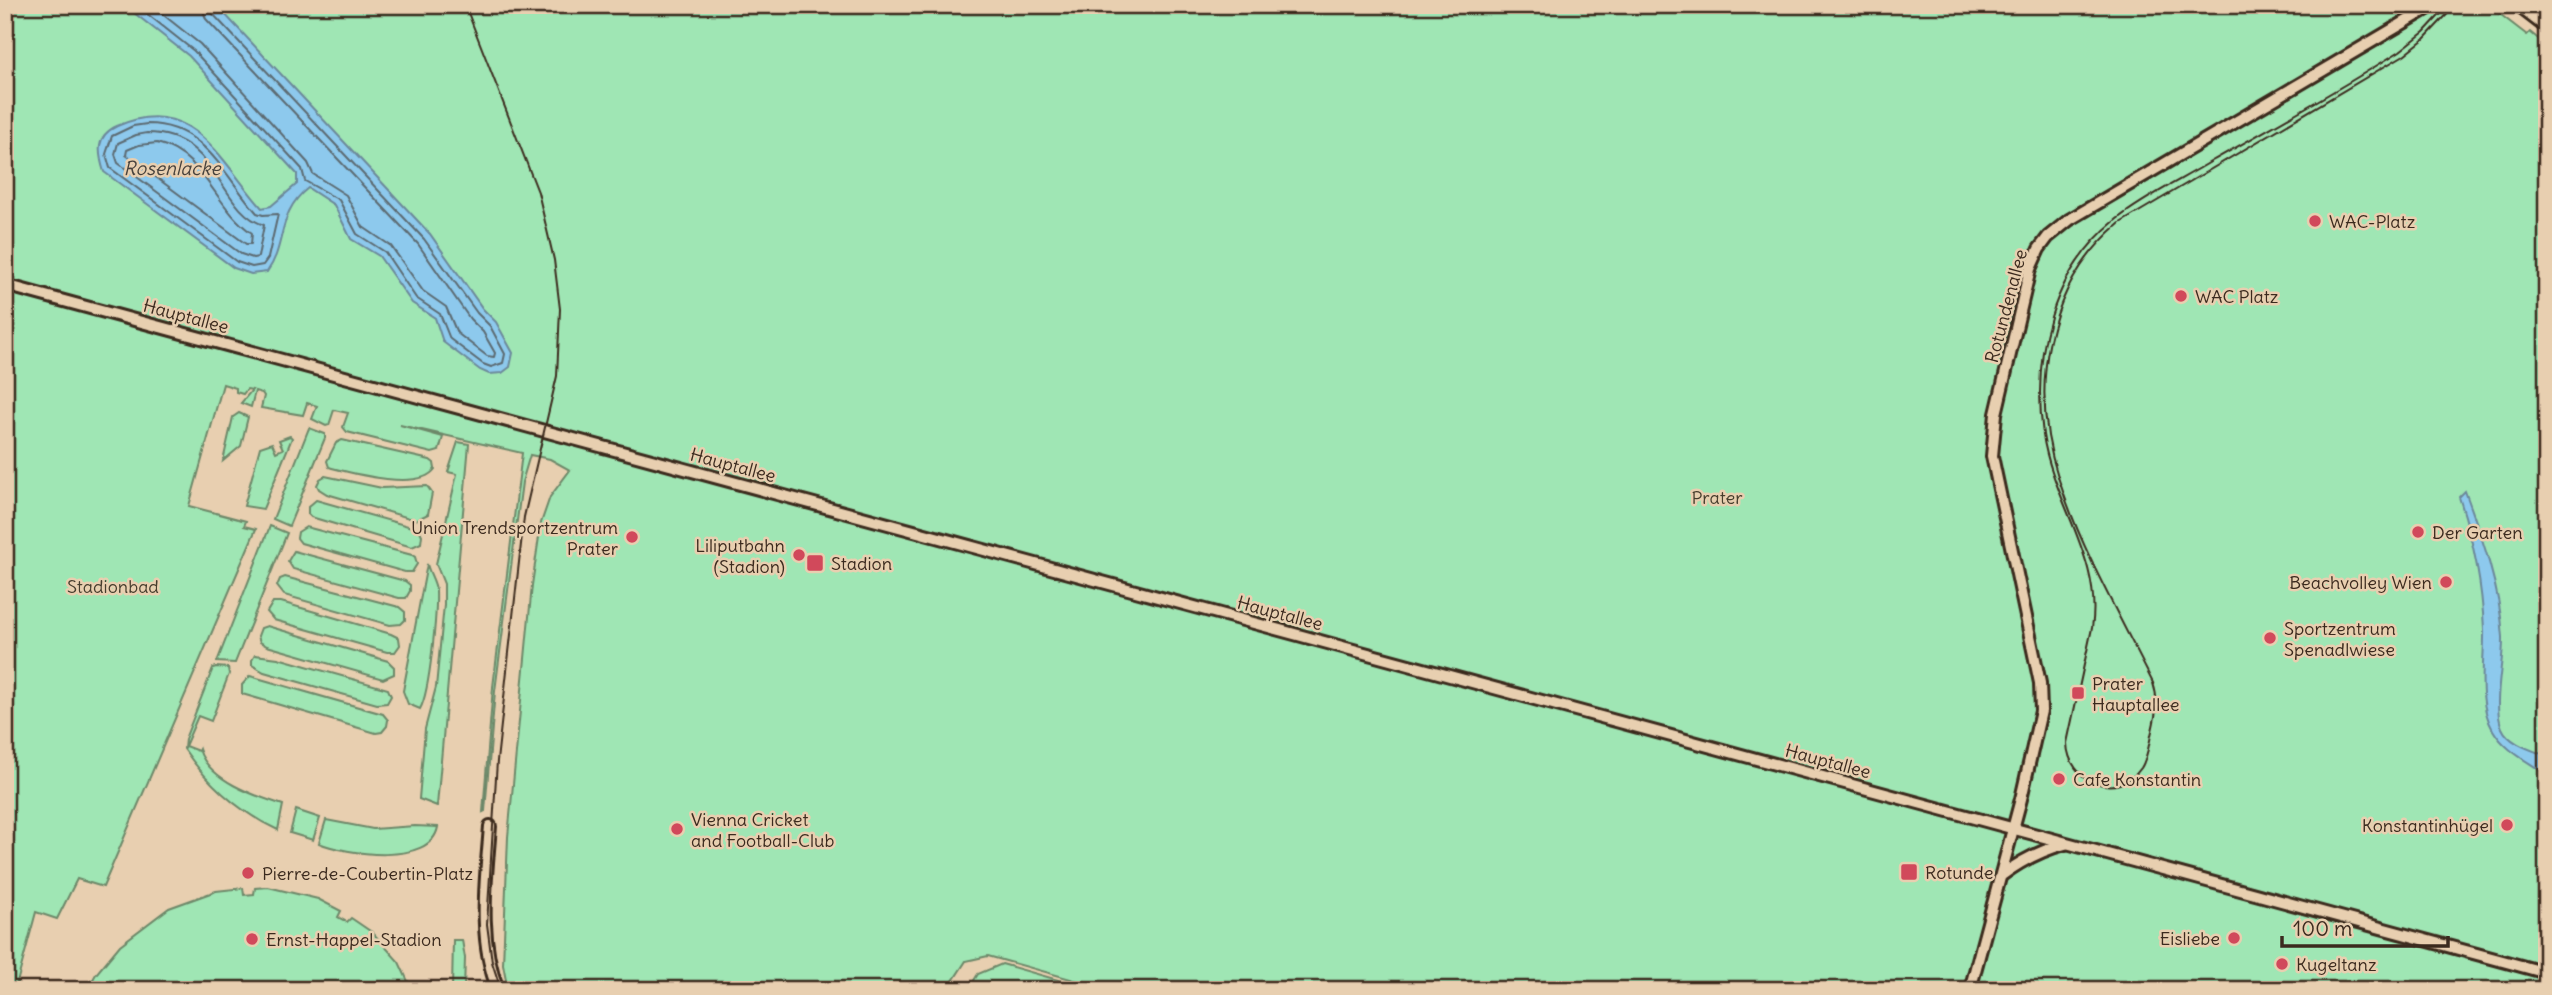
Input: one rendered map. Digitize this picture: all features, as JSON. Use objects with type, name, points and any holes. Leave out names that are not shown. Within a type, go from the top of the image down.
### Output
[{"type":"street","name":"Rotundenallee","points":[[1970,990],[2014,829],[2040,711],[2040,683],[1992,456],[1996,414],[2015,328],[2030,269],[2039,248],[2069,220],[2434,5]]},
{"type":"street","points":[[2516,5],[2547,28]]},
{"type":"street","name":"Hauptallee","points":[[5,285],[2547,973]]},
{"type":"street","points":[[489,826],[484,920],[489,962],[498,990]]},
{"type":"street","points":[[2002,875],[2026,859],[2067,844]]},
{"type":"green space","name":"Prater","points":[[5,5],[2488,5],[2527,35],[2530,32],[2547,46],[2547,990],[1110,990],[988,956],[966,961],[947,990],[508,990],[503,964],[508,837],[532,585],[541,523],[550,497],[570,470],[550,459],[530,455],[522,482],[495,691],[483,812],[493,687],[522,453],[400,425],[443,437],[439,451],[432,453],[347,432],[343,427],[348,413],[334,410],[329,425],[326,426],[312,419],[317,406],[307,403],[303,415],[261,408],[264,396],[255,391],[251,407],[241,403],[252,390],[247,389],[243,394],[236,392],[236,388],[223,384],[189,506],[246,521],[244,526],[256,529],[103,887],[77,879],[57,919],[36,912],[15,990],[5,990]]},
{"type":"green space","points":[[239,413],[248,417],[241,446],[223,461],[233,417]]},
{"type":"green space","points":[[309,428],[325,434],[325,438],[289,526],[273,519]]},
{"type":"green space","points":[[290,436],[292,438],[263,509],[244,506],[260,447],[272,443],[276,452],[283,449],[279,440]]},
{"type":"green space","points":[[342,440],[430,460],[435,469],[427,476],[402,480],[371,477],[329,467],[327,461],[336,443]]},
{"type":"green space","points":[[458,442],[469,444],[437,806],[419,799],[425,729],[436,687],[444,605],[444,584],[436,564],[457,474],[448,472]]},
{"type":"green space","points":[[325,476],[382,488],[427,486],[432,493],[428,514],[416,520],[327,494],[317,485]]},
{"type":"green space","points":[[316,500],[419,529],[422,535],[421,543],[412,547],[311,517],[308,507]]},
{"type":"green space","points":[[270,526],[287,533],[235,663],[217,662]]},
{"type":"green space","points":[[306,527],[412,555],[417,564],[412,572],[405,572],[301,543],[297,538],[298,532]]},
{"type":"green space","points":[[294,551],[405,581],[410,585],[410,591],[406,598],[399,598],[293,569],[288,561]]},
{"type":"green space","points":[[427,564],[436,590],[435,615],[430,670],[420,709],[408,704],[403,691]]},
{"type":"green space","points":[[285,577],[399,607],[405,612],[405,620],[401,624],[390,625],[284,595],[277,586],[280,579]]},
{"type":"green space","points":[[273,602],[391,634],[399,638],[400,645],[395,652],[387,652],[274,620],[267,612]]},
{"type":"green space","points":[[267,626],[388,661],[394,667],[394,674],[383,679],[267,646],[260,642],[258,636],[261,628]]},
{"type":"green space","points":[[255,655],[278,658],[388,689],[391,696],[387,703],[377,704],[264,672],[252,665]]},
{"type":"green space","points":[[213,668],[228,668],[229,674],[211,721],[198,716],[185,746],[198,751],[199,749],[204,760],[222,778],[259,797],[283,805],[278,830],[250,815],[225,796],[203,774],[184,749],[185,739]]},
{"type":"green space","points":[[250,676],[383,714],[388,720],[387,726],[382,732],[376,733],[242,694],[242,685]]},
{"type":"green space","points":[[296,810],[320,818],[313,840],[290,833]]},
{"type":"green space","points":[[326,820],[373,829],[438,827],[432,840],[420,848],[404,853],[366,853],[319,843]]},
{"type":"green space","name":"Ernst-Happel-Stadion","points":[[268,887],[318,899],[341,911],[338,917],[347,922],[351,918],[373,933],[399,962],[412,990],[87,990],[96,974],[120,945],[169,908],[216,891],[243,888],[244,895],[254,894],[255,888]]},
{"type":"green space","points":[[453,940],[462,940],[465,958],[464,990],[452,990]]},
{"type":"green space","points":[[1002,964],[1093,990],[968,990],[978,974]]},
{"type":"water","name":"Rosenlacke","points":[[124,5],[213,5],[222,11],[430,234],[483,309],[496,322],[513,353],[510,367],[502,373],[489,374],[443,342],[435,318],[412,303],[379,256],[351,239],[334,205],[308,188],[298,198],[286,218],[277,251],[267,272],[251,274],[234,268],[104,172],[100,146],[110,130],[143,118],[166,118],[185,125],[202,137],[262,208],[271,206],[297,184],[297,174],[189,56]]},
{"type":"water","points":[[2465,491],[2489,563],[2501,619],[2503,647],[2499,718],[2505,734],[2515,742],[2547,756],[2547,775],[2504,744],[2488,718],[2482,681],[2484,629],[2479,579],[2473,545],[2459,497]]},
{"type":"tram line","points":[[465,5],[538,192],[554,260],[560,309],[557,376],[524,517],[497,761],[487,924],[492,962],[501,990]]},
{"type":"tram line","points":[[2449,5],[2424,32],[2400,51],[2164,188],[2117,219],[2094,240],[2062,289],[2051,316],[2044,345],[2040,405],[2048,460],[2084,555],[2090,579],[2092,628],[2067,743],[2069,757],[2076,768],[2095,783],[2119,784],[2131,778],[2141,768],[2147,755],[2155,719],[2156,695],[2153,683],[2079,532],[2059,480],[2050,445],[2045,410],[2045,376],[2050,341],[2059,308],[2074,277],[2094,249],[2120,223],[2404,55],[2424,39],[2456,5]]},
{"type":"place","name":"WAC-Platz","points":[[2315,221]]},
{"type":"place","name":"WAC Platz","points":[[2181,296]]},
{"type":"place","name":"Der Garten","points":[[2418,532]]},
{"type":"place","name":"Union Trendsportzentrum Prater","points":[[632,537]]},
{"type":"place","name":"Liliputbahn (Stadion)","points":[[799,555]]},
{"type":"place","name":"Stadion","points":[[815,563]]},
{"type":"place","name":"Beachvolley Wien","points":[[2446,582]]},
{"type":"place","name":"Sportzentrum Spenadlwiese","points":[[2270,638]]},
{"type":"place","name":"Prater Hauptallee","points":[[2078,693]]},
{"type":"place","name":"Cafe Konstantin","points":[[2059,779]]},
{"type":"place","name":"Konstantinhügel","points":[[2507,825]]},
{"type":"place","name":"Vienna Cricket and Football-Club","points":[[677,829]]},
{"type":"place","name":"Rotunde","points":[[1909,872]]},
{"type":"place","name":"Pierre-de-Coubertin-Platz","points":[[248,873]]},
{"type":"place","name":"Eisliebe","points":[[2234,938]]},
{"type":"place","name":"Ernst-Happel-Stadion","points":[[252,939]]},
{"type":"place","name":"Kugeltanz","points":[[2282,964]]},
{"type":"park label","name":"Stadionbad","points":[[113,586]]}]
